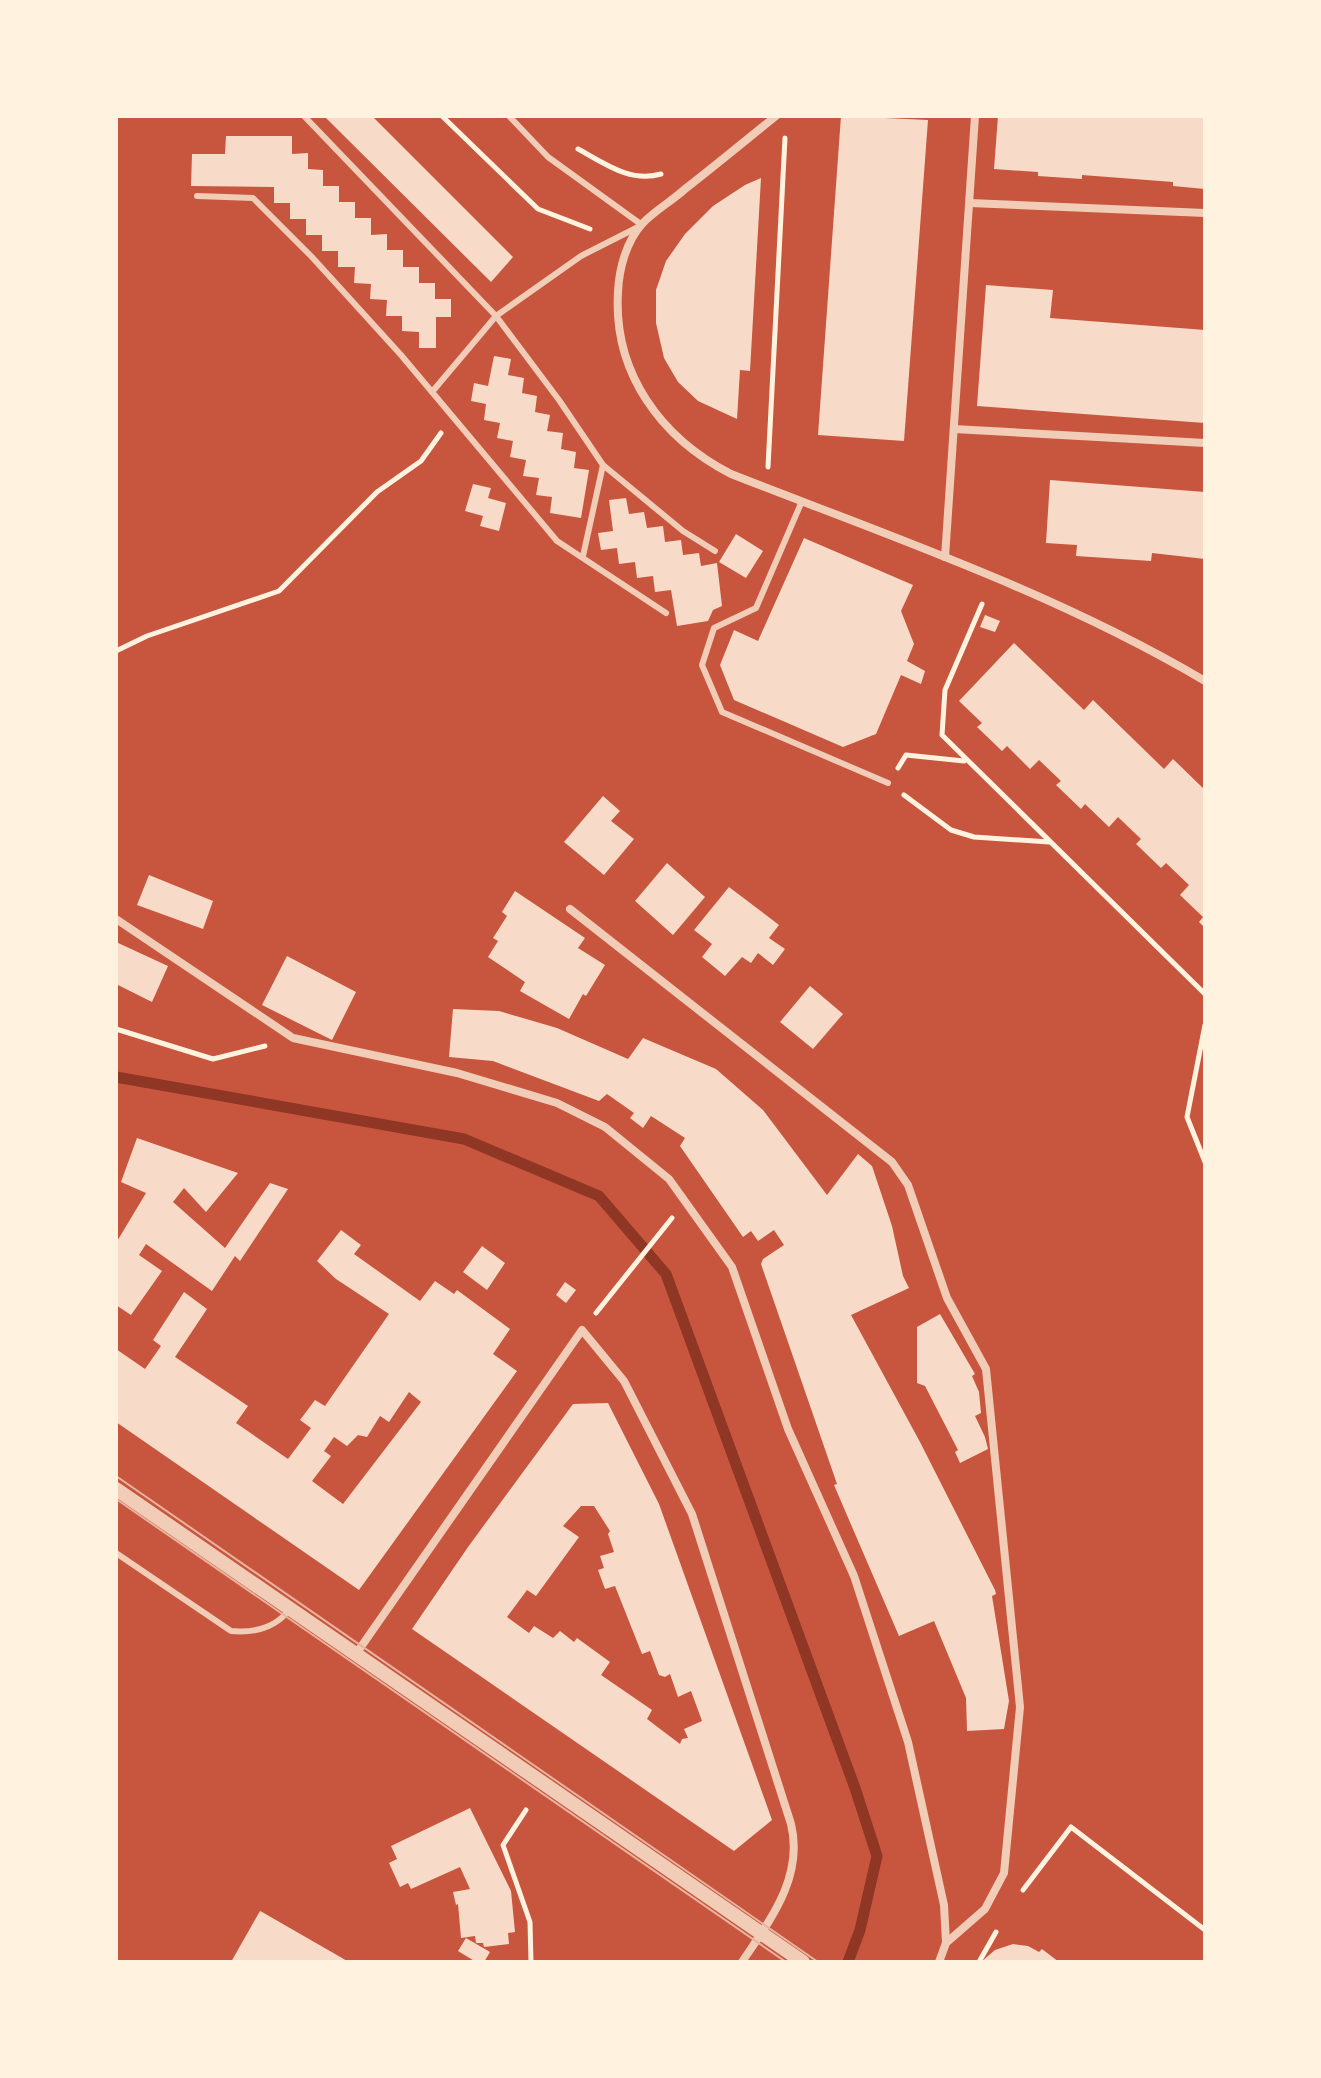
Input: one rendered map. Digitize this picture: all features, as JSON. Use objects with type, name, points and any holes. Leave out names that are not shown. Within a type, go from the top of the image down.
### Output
[{"type":"street","points":[[776,116],[642,225],[624,256],[617,300],[622,343],[636,383],[656,416],[685,445],[719,468],[1085,616],[1205,681]]},
{"type":"street","points":[[945,557],[975,116]]},
{"type":"street","points":[[970,203],[1205,213]]},
{"type":"street","points":[[954,429],[1205,443]]},
{"type":"street","points":[[570,909],[892,1162],[908,1185],[947,1298],[986,1369],[1020,1707],[1004,1873],[985,1909],[946,1943]]},
{"type":"street","points":[[116,919],[293,1038],[457,1073],[557,1103],[605,1127],[669,1179],[732,1267],[788,1429],[854,1576],[908,1742],[944,1905],[946,1943],[939,1962]]},
{"type":"street","points":[[356,1654],[582,1330],[624,1381],[692,1514],[791,1824],[796,1851],[793,1870],[783,1896],[742,1962]]},
{"type":"street","points":[[116,1489],[803,1962]]},
{"type":"lane","points":[[304,116],[496,316],[603,465],[683,531],[715,551]]},
{"type":"lane","points":[[432,392],[496,316],[581,256],[642,225],[548,157],[509,116]]},
{"type":"lane","points":[[197,196],[253,198],[311,256],[432,392],[557,541],[666,613]]},
{"type":"lane","points":[[583,556],[603,465]]},
{"type":"lane","points":[[802,501],[756,608],[714,628],[702,665],[722,712],[888,783]]},
{"type":"lane","points":[[116,1553],[231,1631],[271,1626],[289,1609]]},
{"type":"path","points":[[442,116],[538,209],[585,226],[612,240]]},
{"type":"path","points":[[768,488],[772,355],[786,126]]},
{"type":"path","points":[[611,167],[645,179],[661,174]]},
{"type":"path","points":[[116,651],[147,636],[279,591],[377,492],[421,461],[452,416]]},
{"type":"path","points":[[982,604],[945,690],[940,729],[946,741],[1205,994]]},
{"type":"path","points":[[906,755],[966,761]]},
{"type":"path","points":[[888,783],[951,830],[974,837],[1050,842]]},
{"type":"path","points":[[1205,1028],[1187,1117],[1205,1162]]},
{"type":"path","points":[[116,1029],[213,1059],[293,1038]]},
{"type":"path","points":[[582,1330],[661,1232]]},
{"type":"path","points":[[526,1810],[503,1845],[530,1922],[531,1962]]},
{"type":"path","points":[[1017,1897],[1071,1827],[1205,1930]]},
{"type":"path","points":[[979,1962],[1002,1921]]},
{"type":"building","points":[[324,116],[372,116],[513,257],[491,282]]},
{"type":"building","points":[[841,116],[928,120],[904,441],[818,435]]},
{"type":"building","points":[[998,116],[1205,117],[1205,189],[1173,186],[1173,182],[1082,175],[1082,179],[1038,176],[1038,172],[994,169]]},
{"type":"building","points":[[226,136],[292,136],[292,154],[308,153],[308,169],[323,170],[323,186],[339,186],[339,202],[355,202],[355,218],[371,218],[371,235],[387,234],[387,250],[403,250],[403,267],[419,267],[419,283],[435,283],[435,299],[451,299],[451,317],[436,317],[436,348],[419,348],[419,332],[402,331],[402,316],[386,316],[387,300],[370,299],[371,284],[354,283],[355,267],[338,267],[338,251],[322,251],[322,235],[306,235],[306,219],[290,219],[290,203],[274,203],[274,187],[191,186],[192,154],[225,154]]},
{"type":"building","points":[[761,178],[750,371],[740,370],[737,419],[698,401],[678,382],[664,358],[656,323],[656,290],[666,261],[685,234],[713,206]]},
{"type":"building","points":[[986,285],[1053,290],[1050,318],[1205,330],[1205,423],[977,406]]},
{"type":"building","points":[[494,356],[511,359],[508,375],[524,378],[522,393],[537,396],[535,412],[550,415],[547,431],[563,433],[561,449],[576,452],[574,468],[589,470],[581,518],[550,513],[552,497],[536,495],[539,478],[523,476],[526,460],[510,457],[513,441],[497,438],[500,423],[484,420],[486,404],[471,401],[474,383],[488,386]]},
{"type":"building","points":[[1050,480],[1205,492],[1205,559],[1152,553],[1151,561],[1076,556],[1077,545],[1046,543]]},
{"type":"building","points":[[473,484],[491,488],[488,498],[506,503],[499,531],[480,526],[483,516],[465,511]]},
{"type":"building","points":[[626,498],[629,514],[644,512],[647,528],[663,526],[665,542],[681,540],[683,555],[699,553],[701,566],[717,563],[722,606],[713,610],[708,621],[677,626],[671,590],[655,592],[653,576],[637,578],[635,562],[619,564],[617,548],[601,550],[598,533],[613,531],[609,500]]},
{"type":"building","points":[[736,534],[763,551],[746,578],[719,562]]},
{"type":"building","points":[[804,538],[913,585],[901,611],[914,644],[907,661],[925,671],[921,684],[901,675],[876,734],[843,747],[734,700],[720,665],[734,630],[758,641]]},
{"type":"building","points":[[985,615],[1000,621],[995,632],[980,627]]},
{"type":"building","points":[[1014,643],[1084,710],[1093,700],[1164,769],[1173,759],[1205,790],[1205,928],[1199,922],[1203,917],[1180,895],[1189,885],[1166,863],[1161,868],[1136,844],[1141,839],[1118,817],[1109,827],[1085,804],[1081,809],[1056,785],[1061,781],[1039,760],[1030,769],[1007,746],[1002,751],[977,727],[982,723],[959,701]]},
{"type":"building","points":[[603,796],[620,811],[611,821],[634,839],[604,875],[564,842]]},
{"type":"building","points":[[667,863],[705,897],[673,935],[635,901]]},
{"type":"building","points":[[149,875],[213,901],[203,929],[137,905]]},
{"type":"building","points":[[729,887],[779,925],[769,938],[785,949],[773,965],[758,953],[751,963],[742,957],[725,976],[702,957],[712,944],[694,930]]},
{"type":"building","points":[[515,891],[585,938],[578,948],[605,965],[569,1019],[520,991],[525,982],[488,957],[498,941],[493,938],[507,916],[502,912]]},
{"type":"building","points":[[116,942],[168,966],[152,1002],[116,984]]},
{"type":"building","points":[[287,956],[356,992],[332,1040],[262,1005]]},
{"type":"building","points":[[810,986],[843,1014],[813,1049],[780,1022]]},
{"type":"building","points":[[453,1009],[499,1011],[557,1028],[628,1059],[643,1038],[716,1069],[763,1110],[827,1195],[858,1154],[872,1166],[909,1288],[851,1315],[995,1590],[996,1594],[992,1596],[1009,1701],[1004,1729],[967,1731],[966,1698],[934,1621],[899,1636],[834,1485],[837,1484],[761,1264],[763,1259],[784,1245],[774,1230],[758,1241],[751,1231],[743,1237],[680,1146],[685,1138],[651,1116],[643,1128],[630,1118],[634,1113],[607,1094],[599,1101],[493,1061],[449,1057]]},
{"type":"building","points":[[137,1138],[238,1173],[206,1212],[184,1188],[173,1202],[225,1248],[270,1183],[288,1189],[240,1261],[235,1256],[212,1291],[146,1244],[139,1255],[162,1271],[131,1315],[116,1305],[116,1243],[146,1193],[121,1182]]},
{"type":"building","points":[[341,1230],[361,1245],[354,1254],[420,1301],[435,1281],[454,1294],[457,1290],[510,1329],[493,1354],[517,1371],[359,1590],[116,1422],[116,1349],[145,1369],[161,1346],[153,1340],[184,1292],[207,1309],[175,1357],[248,1406],[236,1423],[288,1459],[311,1428],[300,1420],[315,1400],[325,1406],[389,1314],[336,1279],[317,1261]],"holes":[[[409,1392],[421,1402],[343,1504],[312,1481],[331,1456],[324,1451],[334,1437],[347,1446],[358,1435],[367,1437],[380,1416],[389,1422]]]},
{"type":"building","points":[[482,1246],[505,1263],[487,1290],[463,1272]]},
{"type":"building","points":[[565,1282],[576,1290],[566,1303],[556,1295]]},
{"type":"building","points":[[940,1314],[975,1374],[972,1376],[979,1392],[981,1413],[975,1416],[988,1449],[960,1463],[955,1452],[958,1450],[925,1386],[917,1383],[917,1327]]},
{"type":"building","points":[[608,1403],[659,1504],[772,1820],[734,1851],[412,1629],[573,1404]],"holes":[[[581,1506],[594,1506],[610,1531],[608,1534],[614,1552],[600,1556],[604,1568],[598,1570],[605,1589],[615,1586],[642,1654],[650,1651],[659,1675],[665,1677],[670,1674],[678,1697],[691,1691],[702,1721],[684,1729],[688,1738],[682,1739],[680,1744],[647,1719],[652,1710],[601,1675],[610,1662],[577,1638],[574,1642],[560,1631],[553,1638],[534,1626],[529,1633],[507,1617],[527,1590],[536,1596],[579,1537],[563,1526]]]},
{"type":"building","points":[[470,1808],[511,1891],[515,1932],[508,1933],[509,1944],[484,1947],[483,1943],[476,1943],[475,1936],[461,1938],[458,1904],[453,1892],[470,1889],[460,1867],[411,1889],[408,1883],[400,1887],[389,1863],[397,1859],[391,1846]]},
{"type":"building","points":[[262,1912],[349,1962],[231,1962]]},
{"type":"building","points":[[466,1938],[490,1952],[484,1962],[476,1962],[458,1951]]},
{"type":"building","points":[[1013,1944],[1028,1946],[1039,1952],[1042,1949],[1059,1962],[981,1962],[995,1950]]},
{"type":"waterway","points":[[116,1077],[464,1139],[599,1196],[666,1274],[855,1788],[877,1856],[860,1930],[848,1962]]},
{"type":"tram line","points":[[116,1476],[818,1962]]},
{"type":"tram line","points":[[116,1499],[786,1962]]}]
